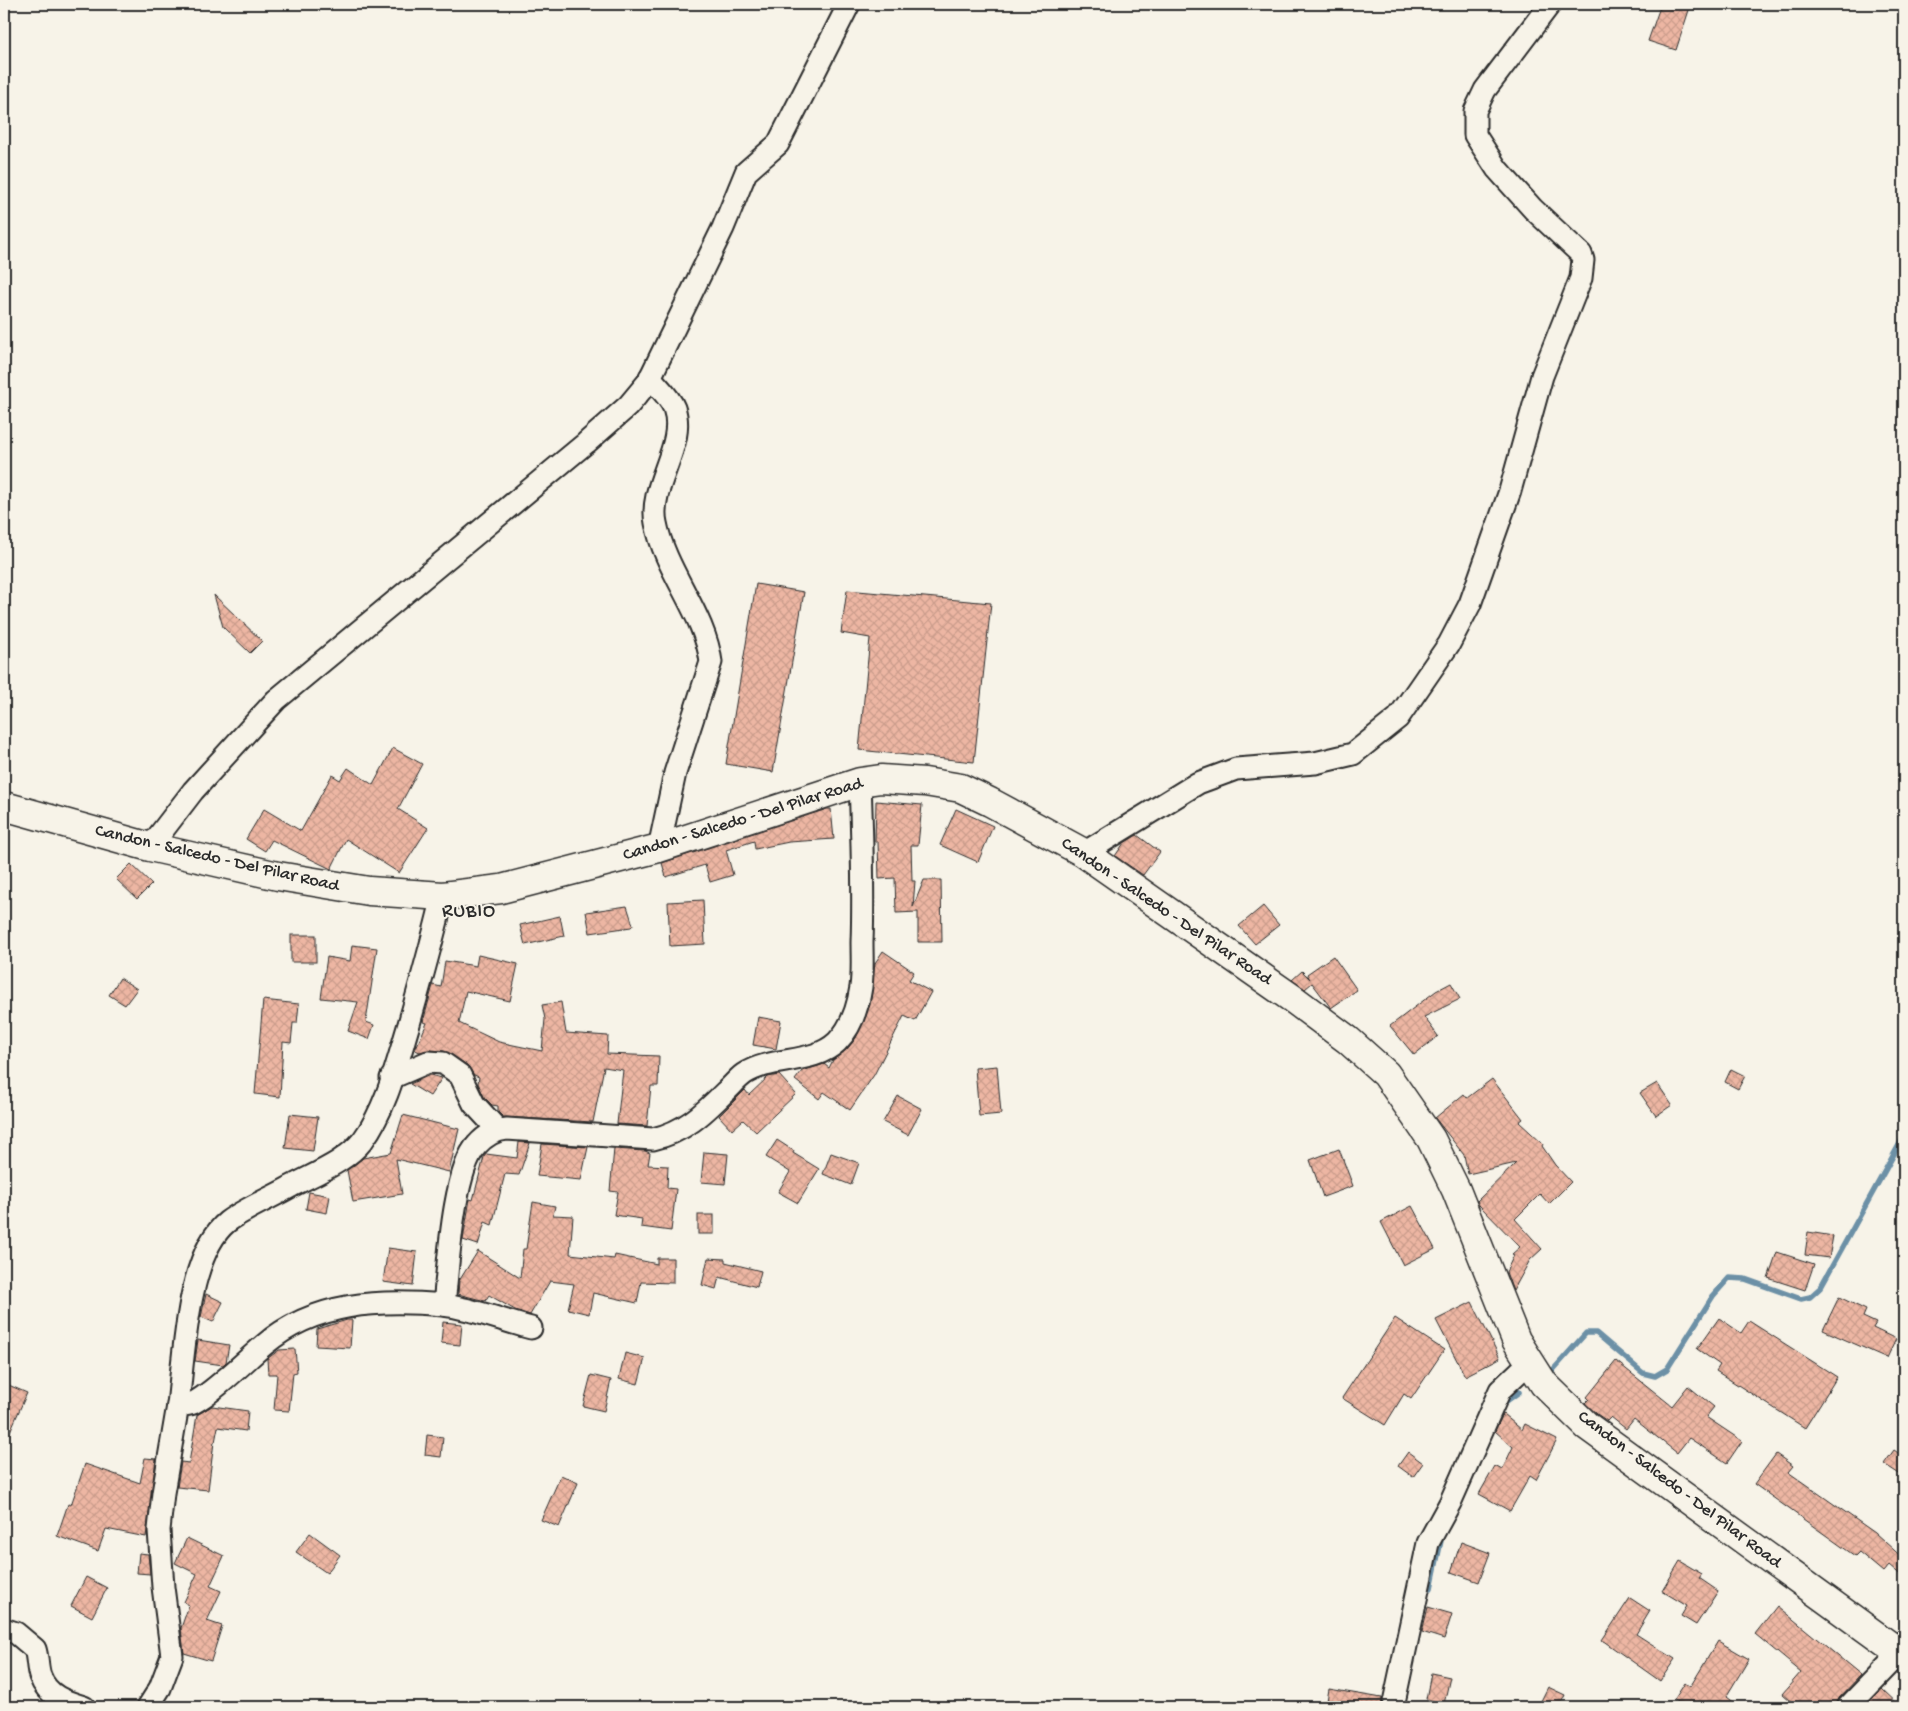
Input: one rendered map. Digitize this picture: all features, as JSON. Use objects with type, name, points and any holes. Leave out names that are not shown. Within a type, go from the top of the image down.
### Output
[{"type":"main road","name":"Candon - Salcedo - Del Pilar Road","points":[[4,806],[150,847],[278,876],[360,890],[443,896],[501,889],[659,848],[860,782],[881,779],[916,781],[961,788],[1084,853],[1293,999],[1348,1040],[1386,1074],[1431,1139],[1448,1173],[1516,1340],[1544,1384],[1587,1426],[1902,1654]]},
{"type":"street","points":[[150,847],[193,791],[276,700],[586,444],[628,406],[650,377],[724,228],[746,172],[778,144],[849,4]]},
{"type":"street","points":[[1084,853],[1198,784],[1236,768],[1315,763],[1353,754],[1398,718],[1449,644],[1473,596],[1510,491],[1542,376],[1581,278],[1583,260],[1580,254],[1533,209],[1497,169],[1475,135],[1475,110],[1484,90],[1521,45],[1550,4]]},
{"type":"street","points":[[650,377],[673,406],[676,418],[676,434],[658,498],[656,523],[679,582],[709,644],[711,662],[675,773],[659,848]]},
{"type":"street","points":[[444,1306],[454,1215],[465,1167],[476,1145],[498,1130],[507,1129],[653,1139],[671,1135],[685,1128],[702,1114],[744,1074],[772,1062],[802,1057],[824,1050],[836,1042],[850,1024],[861,987],[864,907],[860,782]]},
{"type":"street","points":[[148,1707],[160,1688],[172,1656],[159,1530],[178,1405],[188,1322],[200,1266],[210,1241],[228,1222],[344,1158],[362,1141],[378,1114],[391,1078],[426,964],[443,896]]},
{"type":"street","points":[[391,1078],[428,1062],[443,1063],[460,1075],[474,1104],[498,1130]]},
{"type":"street","points":[[178,1405],[192,1403],[206,1395],[276,1335],[304,1319],[333,1308],[368,1303],[444,1306],[531,1328]]},
{"type":"street","points":[[1392,1707],[1428,1542],[1452,1497],[1500,1390],[1519,1372],[1531,1364]]},
{"type":"street","points":[[4,1629],[16,1633],[35,1649],[40,1676],[46,1688],[56,1697],[84,1707]]},
{"type":"street","points":[[1848,1707],[1902,1654]]},
{"type":"building","points":[[1661,4],[1691,4],[1676,50],[1648,41]]},
{"type":"building","points":[[756,584],[804,592],[773,772],[726,764]]},
{"type":"building","points":[[847,590],[991,603],[974,762],[859,750],[870,638],[841,633]]},
{"type":"building","points":[[214,595],[262,641],[250,653],[223,627]]},
{"type":"building","points":[[393,748],[422,764],[398,809],[428,828],[399,873],[346,839],[331,869],[272,840],[265,851],[246,839],[264,809],[301,831],[332,775],[340,780],[348,768],[373,785]]},
{"type":"building","points":[[876,801],[922,805],[918,845],[911,845],[912,881],[915,881],[913,907],[924,880],[941,880],[942,942],[918,942],[918,912],[896,913],[895,878],[879,879],[878,842],[875,842]]},
{"type":"building","points":[[831,809],[834,839],[789,842],[755,849],[754,841],[726,850],[733,875],[710,882],[705,865],[666,877],[662,863]]},
{"type":"building","points":[[956,809],[993,826],[978,862],[940,845]]},
{"type":"building","points":[[1137,835],[1160,852],[1143,875],[1115,856],[1124,843]]},
{"type":"building","points":[[131,864],[152,884],[137,899],[116,879]]},
{"type":"building","points":[[703,900],[705,944],[670,946],[668,902]]},
{"type":"building","points":[[627,906],[633,925],[631,927],[590,933],[586,912]]},
{"type":"building","points":[[1263,906],[1279,925],[1255,944],[1239,926]]},
{"type":"building","points":[[560,916],[564,936],[525,945],[520,925]]},
{"type":"building","points":[[291,935],[316,935],[316,962],[291,962]]},
{"type":"building","points":[[352,945],[377,948],[366,1022],[374,1025],[369,1039],[348,1031],[358,1002],[321,998],[327,957],[350,961]]},
{"type":"building","points":[[883,951],[914,972],[909,980],[931,992],[915,1021],[904,1016],[874,1075],[850,1110],[824,1092],[819,1099],[795,1080],[802,1071],[824,1064],[829,1068],[833,1060],[846,1050],[856,1038],[870,1005],[875,963]]},
{"type":"building","points":[[478,955],[518,964],[510,1001],[466,991],[459,1023],[499,1042],[542,1051],[545,1019],[542,1005],[561,1002],[566,1033],[608,1036],[607,1054],[659,1056],[658,1086],[651,1086],[647,1126],[617,1124],[623,1070],[604,1067],[593,1122],[503,1117],[498,1112],[498,1106],[492,1105],[484,1097],[478,1083],[479,1077],[474,1075],[467,1065],[444,1051],[429,1050],[420,1052],[415,1050],[427,1023],[423,1022],[433,985],[441,987],[445,961],[476,966]]},
{"type":"building","points":[[1333,956],[1357,990],[1331,1008],[1312,983],[1305,989],[1292,980],[1302,971],[1310,979],[1307,974]]},
{"type":"building","points":[[120,978],[137,989],[125,1005],[109,995]]},
{"type":"building","points":[[1451,983],[1460,999],[1424,1017],[1438,1036],[1414,1055],[1390,1026],[1436,991]]},
{"type":"building","points":[[263,1000],[299,1004],[297,1023],[293,1023],[291,1043],[283,1042],[280,1097],[255,1094]]},
{"type":"building","points":[[758,1017],[781,1021],[776,1049],[753,1045]]},
{"type":"building","points":[[997,1066],[1001,1114],[979,1116],[975,1068]]},
{"type":"building","points":[[1731,1069],[1745,1076],[1738,1089],[1725,1082]]},
{"type":"building","points":[[430,1075],[442,1078],[430,1096],[410,1084]]},
{"type":"building","points":[[779,1075],[796,1094],[756,1132],[743,1120],[732,1130],[719,1116],[745,1090],[749,1095],[768,1077]]},
{"type":"building","points":[[1492,1079],[1523,1119],[1519,1122],[1543,1144],[1542,1146],[1555,1165],[1571,1182],[1549,1204],[1540,1194],[1515,1219],[1542,1249],[1530,1260],[1513,1291],[1506,1272],[1514,1255],[1512,1254],[1520,1247],[1477,1201],[1516,1163],[1468,1174],[1464,1155],[1435,1118],[1464,1094],[1467,1098]]},
{"type":"building","points":[[1657,1083],[1672,1105],[1656,1116],[1640,1093]]},
{"type":"building","points":[[898,1096],[922,1109],[908,1135],[883,1122]]},
{"type":"building","points":[[290,1114],[318,1117],[313,1151],[285,1148]]},
{"type":"building","points":[[403,1115],[459,1129],[449,1172],[396,1159],[402,1194],[353,1202],[347,1170],[363,1158],[391,1153]]},
{"type":"building","points":[[777,1140],[794,1151],[793,1153],[819,1169],[798,1203],[778,1192],[790,1172],[766,1157]]},
{"type":"building","points":[[519,1142],[530,1143],[519,1175],[505,1174],[492,1225],[485,1222],[478,1245],[463,1240],[470,1199],[473,1200],[484,1157],[486,1154],[517,1158]]},
{"type":"building","points":[[542,1144],[588,1147],[581,1180],[537,1176]]},
{"type":"building","points":[[614,1149],[645,1151],[650,1153],[648,1165],[668,1166],[667,1188],[676,1189],[671,1231],[641,1227],[642,1219],[614,1215],[618,1192],[610,1191]]},
{"type":"building","points":[[1339,1149],[1353,1186],[1323,1197],[1310,1160]]},
{"type":"building","points":[[704,1152],[728,1154],[725,1184],[701,1182]]},
{"type":"building","points":[[831,1153],[859,1163],[851,1185],[823,1174]]},
{"type":"building","points":[[309,1192],[330,1196],[327,1213],[306,1209]]},
{"type":"building","points":[[533,1202],[555,1206],[553,1215],[573,1216],[570,1254],[614,1259],[615,1255],[657,1264],[657,1258],[673,1258],[673,1283],[641,1282],[637,1303],[593,1293],[589,1314],[568,1309],[574,1284],[550,1281],[530,1315],[515,1310],[489,1295],[485,1301],[458,1294],[459,1281],[478,1251],[520,1278],[523,1249],[526,1249]]},
{"type":"building","points":[[1412,1206],[1435,1249],[1403,1265],[1381,1222]]},
{"type":"building","points":[[698,1215],[714,1215],[714,1234],[698,1234]]},
{"type":"building","points":[[1808,1232],[1833,1236],[1829,1258],[1805,1255]]},
{"type":"building","points":[[388,1248],[417,1252],[413,1286],[383,1282]]},
{"type":"building","points":[[1777,1252],[1814,1264],[1805,1290],[1768,1278]]},
{"type":"building","points":[[708,1258],[725,1259],[725,1262],[761,1271],[757,1287],[719,1277],[716,1289],[702,1285]]},
{"type":"building","points":[[206,1294],[223,1302],[213,1322],[201,1317]]},
{"type":"building","points":[[1839,1297],[1866,1310],[1863,1317],[1876,1323],[1873,1328],[1896,1339],[1887,1358],[1823,1330]]},
{"type":"building","points":[[1472,1302],[1500,1358],[1465,1376],[1436,1320]]},
{"type":"building","points":[[1395,1318],[1444,1350],[1411,1399],[1404,1394],[1385,1425],[1342,1398]]},
{"type":"building","points":[[1719,1318],[1741,1333],[1749,1321],[1837,1377],[1805,1428],[1716,1371],[1720,1365],[1697,1349]]},
{"type":"building","points":[[352,1320],[350,1348],[316,1346],[317,1329]]},
{"type":"building","points":[[443,1322],[462,1324],[460,1345],[441,1343]]},
{"type":"building","points":[[198,1340],[229,1345],[226,1362],[223,1365],[195,1361]]},
{"type":"building","points":[[295,1349],[297,1372],[293,1373],[289,1411],[274,1410],[277,1374],[268,1374],[267,1359],[279,1350]]},
{"type":"building","points":[[625,1353],[645,1358],[638,1384],[619,1379]]},
{"type":"building","points":[[1616,1361],[1672,1406],[1688,1386],[1714,1407],[1706,1417],[1742,1441],[1727,1463],[1689,1438],[1677,1453],[1634,1419],[1626,1429],[1611,1417],[1607,1421],[1585,1403],[1589,1399],[1587,1397]]},
{"type":"building","points":[[591,1375],[611,1380],[604,1411],[583,1406]]},
{"type":"building","points":[[4,1383],[27,1393],[4,1445]]},
{"type":"building","points":[[212,1406],[248,1411],[246,1431],[218,1427],[214,1442],[208,1490],[177,1487],[181,1462],[189,1463],[197,1415]]},
{"type":"building","points":[[1503,1414],[1522,1430],[1525,1424],[1557,1440],[1536,1480],[1530,1476],[1510,1511],[1479,1494],[1495,1466],[1502,1470],[1513,1447],[1495,1431]]},
{"type":"building","points":[[427,1435],[443,1437],[441,1457],[425,1455]]},
{"type":"building","points":[[1894,1450],[1904,1457],[1904,1477],[1884,1464]]},
{"type":"building","points":[[1408,1452],[1423,1463],[1413,1477],[1398,1466]]},
{"type":"building","points":[[1776,1454],[1793,1466],[1788,1472],[1875,1533],[1904,1559],[1904,1578],[1889,1565],[1883,1572],[1859,1552],[1855,1556],[1754,1484]]},
{"type":"building","points":[[145,1458],[156,1459],[146,1537],[106,1529],[98,1551],[57,1536],[68,1504],[71,1505],[85,1464],[140,1483]]},
{"type":"building","points":[[561,1475],[578,1483],[559,1527],[541,1520]]},
{"type":"building","points":[[310,1533],[340,1555],[327,1573],[296,1552]]},
{"type":"building","points":[[187,1538],[224,1556],[210,1586],[221,1591],[207,1621],[222,1626],[211,1661],[184,1653],[181,1628],[189,1605],[184,1602],[197,1574],[175,1563]]},
{"type":"building","points":[[1461,1542],[1490,1553],[1479,1582],[1451,1572]]},
{"type":"building","points":[[139,1553],[148,1554],[150,1574],[137,1573]]},
{"type":"building","points":[[1680,1561],[1702,1574],[1699,1578],[1718,1591],[1696,1625],[1681,1616],[1687,1606],[1662,1591]]},
{"type":"building","points":[[86,1577],[107,1588],[92,1617],[71,1606]]},
{"type":"building","points":[[1630,1598],[1650,1611],[1636,1634],[1675,1659],[1660,1681],[1602,1640]]},
{"type":"building","points":[[1777,1606],[1861,1675],[1839,1698],[1836,1707],[1797,1707],[1782,1694],[1801,1672],[1755,1634]]},
{"type":"building","points":[[1428,1607],[1452,1614],[1444,1639],[1422,1632]]},
{"type":"building","points":[[1718,1641],[1749,1659],[1726,1697],[1739,1707],[1686,1707],[1674,1700],[1685,1683],[1690,1687]]},
{"type":"building","points":[[1431,1673],[1450,1677],[1444,1704],[1426,1699]]},
{"type":"building","points":[[1548,1687],[1565,1695],[1559,1707],[1541,1701]]},
{"type":"building","points":[[1329,1689],[1382,1698],[1381,1707],[1326,1707]]},
{"type":"building","points":[[1882,1689],[1901,1707],[1865,1707]]},
{"type":"waterway","points":[[1553,1370],[1586,1333],[1596,1333],[1643,1373],[1655,1376],[1667,1369],[1713,1296],[1729,1278],[1745,1279],[1801,1299],[1810,1297],[1820,1288],[1904,1136]]},
{"type":"waterway","points":[[1501,1405],[1519,1392]]},
{"type":"waterway","points":[[1431,1588],[1442,1536]]},
{"type":"district","name":"RUBIO","points":[[469,912]]}]
